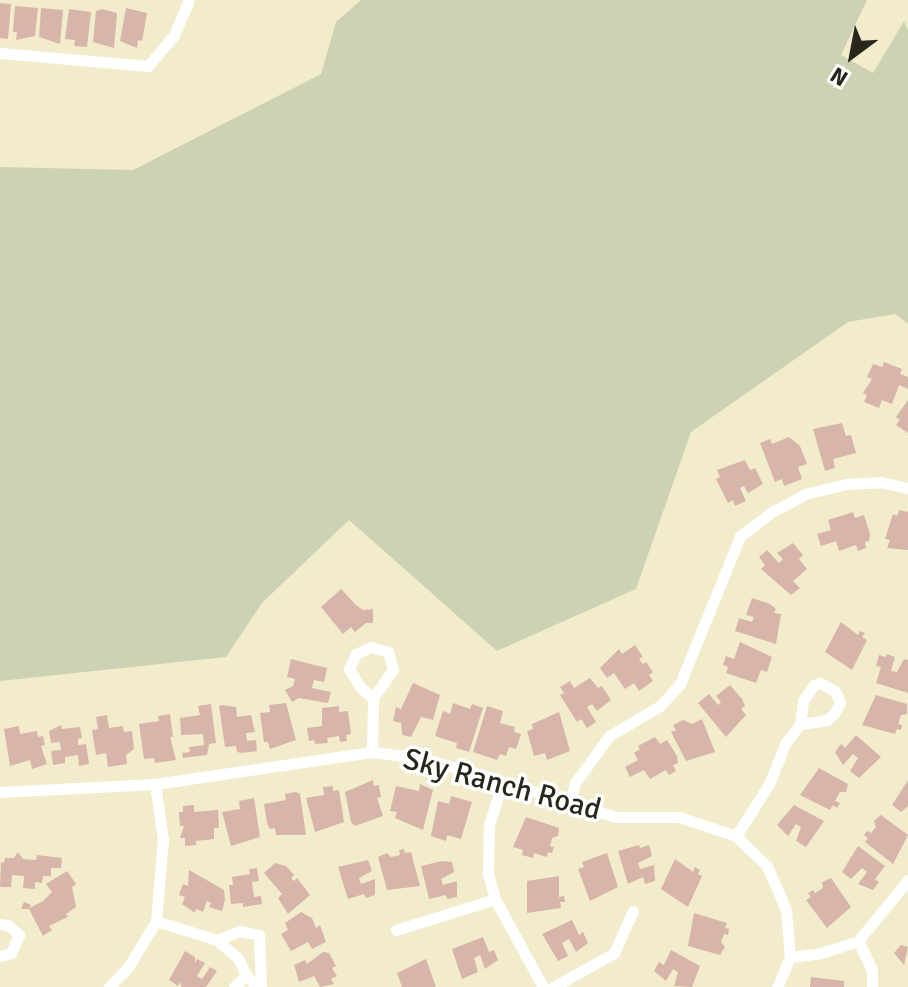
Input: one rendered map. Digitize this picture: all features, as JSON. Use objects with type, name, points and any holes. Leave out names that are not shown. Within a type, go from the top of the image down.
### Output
[{"type":"street","points":[[0,53],[148,66],[174,35],[189,0]]},
{"type":"street","points":[[570,804],[575,783],[609,736],[660,706],[680,684],[740,536],[770,513],[805,494],[846,484],[880,482],[908,488]]},
{"type":"street","points":[[372,752],[373,698],[393,669],[388,652],[371,647],[356,654],[349,669],[361,688],[373,698]]},
{"type":"street","points":[[736,836],[769,784],[786,742],[800,724]]},
{"type":"street","name":"Sky Ranch Road","points":[[0,792],[155,784],[372,752],[421,758],[616,817],[679,817],[736,836],[767,866],[786,910],[790,957],[777,987]]},
{"type":"street","points":[[502,783],[487,845],[488,874],[495,899],[543,987]]},
{"type":"street","points":[[109,987],[129,966],[156,921],[163,840],[155,784]]},
{"type":"street","points":[[790,957],[821,953],[858,941],[908,880]]},
{"type":"street","points":[[396,930],[495,899]]},
{"type":"street","points":[[553,987],[614,953],[633,911]]},
{"type":"street","points":[[156,921],[217,940],[238,958],[246,975],[259,987]]},
{"type":"street","points":[[0,924],[8,925],[19,935],[11,953],[0,956]]},
{"type":"street","points":[[217,940],[239,931],[259,935],[259,987]]},
{"type":"street","points":[[858,941],[872,970],[872,987]]},
{"type":"street","points":[[234,987],[246,975]]},
{"type":"green space","points":[[361,0],[867,0],[841,55],[873,73],[904,21],[908,31],[908,324],[895,314],[848,322],[691,432],[636,589],[497,651],[349,520],[262,603],[226,657],[0,681],[0,167],[133,170],[321,74],[336,22]]},
{"type":"building","points":[[0,3],[11,4],[8,39],[0,38]]},
{"type":"building","points":[[15,6],[38,8],[35,36],[16,40],[17,32],[13,32]]},
{"type":"building","points":[[41,8],[63,10],[60,44],[39,37]]},
{"type":"building","points":[[126,8],[147,13],[142,41],[138,40],[137,48],[120,41]]},
{"type":"building","points":[[69,9],[91,12],[87,47],[74,46],[75,40],[65,39]]},
{"type":"building","points":[[102,9],[117,13],[114,48],[93,42],[96,11]]},
{"type":"building","points":[[884,362],[902,369],[900,374],[908,377],[908,389],[899,385],[892,404],[882,400],[879,408],[864,402],[867,395],[863,393],[872,379],[867,377],[873,364],[882,367]]},
{"type":"building","points":[[908,400],[908,433],[896,425],[900,420],[896,417]]},
{"type":"building","points":[[842,423],[846,436],[851,435],[856,453],[833,459],[835,468],[825,471],[813,429]]},
{"type":"building","points":[[789,437],[800,446],[807,464],[798,467],[802,479],[784,486],[782,479],[775,482],[760,443],[770,439],[772,444]]},
{"type":"building","points":[[745,460],[750,470],[755,468],[763,484],[748,493],[744,486],[740,488],[746,501],[735,506],[733,500],[728,503],[716,479],[720,477],[717,470]]},
{"type":"building","points":[[899,510],[908,512],[908,550],[887,548],[890,540],[885,539],[893,514],[897,516]]},
{"type":"building","points":[[853,512],[855,518],[864,515],[870,534],[869,541],[865,542],[866,548],[858,551],[856,545],[839,551],[836,541],[821,546],[817,534],[831,530],[828,520]]},
{"type":"building","points":[[793,543],[803,555],[799,559],[807,569],[793,581],[800,588],[791,595],[761,569],[765,565],[759,557],[767,550],[779,563],[783,559],[777,553]]},
{"type":"building","points":[[341,589],[363,610],[373,609],[373,623],[366,623],[355,632],[351,627],[343,634],[321,607]]},
{"type":"building","points":[[752,598],[770,604],[776,609],[774,613],[781,614],[776,644],[735,631],[739,618],[752,622],[754,617],[746,615]]},
{"type":"building","points":[[841,622],[858,635],[860,631],[865,633],[862,637],[867,640],[852,670],[825,652]]},
{"type":"building","points":[[740,642],[772,657],[767,672],[761,670],[756,683],[726,673],[728,667],[723,665],[726,656],[734,659]]},
{"type":"building","points":[[635,645],[643,657],[639,659],[643,664],[646,662],[653,672],[649,675],[653,681],[639,691],[634,683],[625,689],[614,673],[607,678],[600,668],[619,649],[622,654]]},
{"type":"building","points":[[887,654],[895,657],[891,671],[897,672],[904,659],[908,660],[908,693],[876,683],[881,667],[876,666],[879,655],[886,657]]},
{"type":"building","points":[[291,659],[327,668],[324,682],[314,680],[312,688],[331,692],[328,703],[299,698],[292,702],[285,690],[293,686],[295,679],[287,677]]},
{"type":"building","points":[[590,678],[598,688],[602,686],[611,700],[597,711],[592,704],[587,707],[596,722],[587,728],[581,719],[577,722],[560,695],[564,693],[560,687],[570,681],[574,688]]},
{"type":"building","points":[[413,683],[440,695],[433,720],[421,717],[411,737],[402,735],[401,723],[393,721],[396,707],[401,709]]},
{"type":"building","points":[[730,685],[742,699],[745,706],[741,709],[746,715],[726,737],[698,703],[709,694],[718,705],[721,702],[716,696]]},
{"type":"building","points":[[876,695],[907,704],[907,714],[901,715],[898,724],[902,725],[901,730],[897,729],[895,734],[862,725]]},
{"type":"building","points":[[286,703],[296,740],[270,749],[268,742],[264,742],[260,713],[270,712],[269,705]]},
{"type":"building","points":[[453,703],[470,709],[472,704],[483,708],[469,752],[456,748],[457,743],[435,736],[443,711],[450,714]]},
{"type":"building","points":[[211,704],[216,743],[209,744],[207,755],[183,758],[182,753],[190,752],[189,747],[204,745],[203,734],[181,735],[180,718],[200,715],[198,706]]},
{"type":"building","points":[[219,706],[236,707],[237,717],[251,715],[255,732],[246,733],[247,741],[256,740],[257,751],[242,753],[237,752],[236,746],[225,747]]},
{"type":"building","points":[[339,706],[339,712],[348,711],[351,734],[346,735],[347,741],[340,742],[339,736],[327,738],[328,743],[309,741],[307,728],[322,726],[322,708]]},
{"type":"building","points":[[487,706],[503,711],[500,723],[515,727],[514,732],[521,734],[516,749],[509,747],[506,756],[500,754],[497,760],[473,752]]},
{"type":"building","points":[[559,712],[570,751],[547,760],[545,753],[534,756],[527,731],[533,729],[532,724]]},
{"type":"building","points":[[170,714],[173,737],[170,737],[176,760],[155,763],[154,758],[144,759],[139,724],[159,721],[158,716]]},
{"type":"building","points":[[107,715],[109,728],[123,726],[124,732],[132,731],[134,749],[126,755],[127,764],[108,767],[106,753],[96,755],[92,730],[98,729],[96,717]]},
{"type":"building","points":[[702,719],[715,752],[686,761],[671,732],[676,730],[673,725],[683,720],[692,724]]},
{"type":"building","points":[[61,725],[62,729],[80,727],[82,738],[78,739],[78,745],[86,744],[89,764],[79,766],[78,755],[65,757],[65,763],[53,765],[51,751],[61,750],[60,742],[51,743],[49,731]]},
{"type":"building","points":[[19,726],[20,734],[37,731],[38,737],[43,736],[45,745],[41,746],[47,764],[32,769],[30,760],[10,766],[4,729]]},
{"type":"building","points":[[856,735],[881,757],[859,778],[850,771],[858,758],[853,754],[843,765],[835,752],[841,744],[845,748]]},
{"type":"building","points":[[655,737],[660,744],[667,740],[677,756],[678,763],[673,765],[676,771],[669,775],[666,770],[650,779],[644,770],[630,777],[625,767],[638,760],[634,753],[640,749],[638,746]]},
{"type":"building","points":[[819,768],[848,784],[846,792],[840,792],[835,801],[840,803],[837,808],[833,805],[830,810],[800,795]]},
{"type":"building","points":[[373,780],[374,786],[379,785],[381,797],[377,798],[383,816],[355,826],[351,822],[345,792]]},
{"type":"building","points":[[908,780],[908,806],[901,812],[892,805]]},
{"type":"building","points":[[420,784],[433,790],[423,830],[395,818],[397,812],[390,811],[396,786],[419,791]]},
{"type":"building","points":[[333,786],[333,791],[339,790],[344,822],[315,832],[306,798],[324,795],[323,787]]},
{"type":"building","points":[[285,794],[300,794],[306,835],[276,835],[275,828],[270,829],[267,823],[264,804],[286,800]]},
{"type":"building","points":[[451,796],[472,802],[461,839],[447,835],[446,841],[431,836],[438,801],[449,804]]},
{"type":"building","points":[[254,798],[260,837],[231,846],[222,812],[240,809],[239,801]]},
{"type":"building","points":[[194,805],[194,812],[218,810],[219,828],[214,828],[214,839],[185,846],[185,838],[180,838],[184,826],[180,826],[179,812],[183,812],[183,806]]},
{"type":"building","points":[[794,805],[824,821],[806,847],[796,841],[801,827],[796,824],[788,836],[777,825]]},
{"type":"building","points":[[881,815],[908,835],[893,864],[865,842],[868,838],[864,835],[867,831],[871,833],[876,827],[874,821]]},
{"type":"building","points":[[526,817],[559,828],[558,836],[552,838],[552,853],[548,852],[547,857],[534,853],[533,858],[522,855],[523,850],[513,847]]},
{"type":"building","points":[[639,845],[640,848],[649,845],[652,856],[638,863],[640,869],[654,865],[655,881],[645,884],[643,877],[628,884],[618,851]]},
{"type":"building","points":[[858,846],[885,866],[875,879],[879,882],[873,890],[858,884],[867,872],[862,868],[851,879],[842,872]]},
{"type":"building","points":[[404,849],[405,853],[411,852],[420,886],[387,890],[378,857],[387,853],[391,857],[400,855],[399,850]]},
{"type":"building","points":[[18,852],[23,859],[36,860],[37,855],[62,858],[61,868],[51,868],[51,876],[43,876],[42,883],[35,882],[35,889],[23,888],[24,876],[12,875],[11,887],[0,887],[1,862],[4,863],[5,858],[14,858]]},
{"type":"building","points":[[607,853],[618,887],[590,901],[578,869],[584,867],[582,862]]},
{"type":"building","points":[[675,859],[693,872],[695,867],[700,870],[698,874],[702,876],[688,907],[661,889]]},
{"type":"building","points":[[368,860],[372,871],[359,878],[361,884],[375,879],[375,895],[366,898],[364,894],[348,899],[338,867]]},
{"type":"building","points":[[452,862],[454,872],[441,879],[443,885],[457,881],[457,897],[447,899],[446,895],[429,899],[421,866]]},
{"type":"building","points":[[275,863],[286,866],[294,875],[291,878],[294,881],[297,878],[310,895],[288,914],[278,898],[282,894],[264,873]]},
{"type":"building","points":[[257,868],[259,881],[252,882],[254,897],[261,896],[262,904],[243,907],[243,903],[231,904],[229,885],[233,885],[232,877],[250,874],[249,869]]},
{"type":"building","points":[[189,870],[224,890],[222,911],[209,907],[211,903],[207,901],[203,912],[196,909],[195,913],[182,904],[185,897],[179,895],[183,884],[188,886]]},
{"type":"building","points":[[67,871],[76,884],[72,887],[76,907],[66,914],[68,917],[49,926],[52,930],[43,936],[29,909],[21,909],[24,902],[31,905],[30,908],[43,901],[52,892],[46,884]]},
{"type":"building","points":[[559,876],[559,897],[564,896],[565,902],[560,902],[561,908],[527,913],[527,881]]},
{"type":"building","points":[[831,878],[851,907],[827,928],[806,900],[811,897],[808,893],[823,888],[822,882]]},
{"type":"building","points":[[301,912],[312,918],[316,928],[320,925],[326,942],[312,949],[308,942],[291,951],[281,934],[288,930],[285,923]]},
{"type":"building","points":[[694,913],[727,923],[725,928],[729,929],[728,935],[724,934],[721,942],[725,947],[720,955],[688,946]]},
{"type":"building","points":[[572,920],[579,935],[583,932],[588,943],[576,952],[569,939],[562,943],[568,956],[558,961],[542,934]]},
{"type":"building","points":[[483,937],[489,952],[494,950],[498,960],[485,969],[480,955],[474,958],[478,972],[462,979],[452,949]]},
{"type":"building","points":[[901,945],[908,947],[904,965],[894,953]]},
{"type":"building","points":[[671,950],[700,966],[692,987],[674,986],[678,972],[673,969],[666,981],[654,971],[659,962],[664,965]]},
{"type":"building","points":[[185,951],[195,957],[195,963],[197,959],[205,963],[197,976],[202,979],[210,967],[217,971],[206,987],[181,987],[181,982],[178,986],[169,980]]},
{"type":"building","points":[[323,952],[329,953],[336,966],[332,968],[337,976],[331,979],[334,984],[320,987],[314,976],[299,982],[294,965],[305,960],[307,964]]},
{"type":"building","points":[[426,959],[436,987],[402,987],[397,973]]},
{"type":"building","points":[[811,977],[844,981],[844,987],[810,987]]}]
